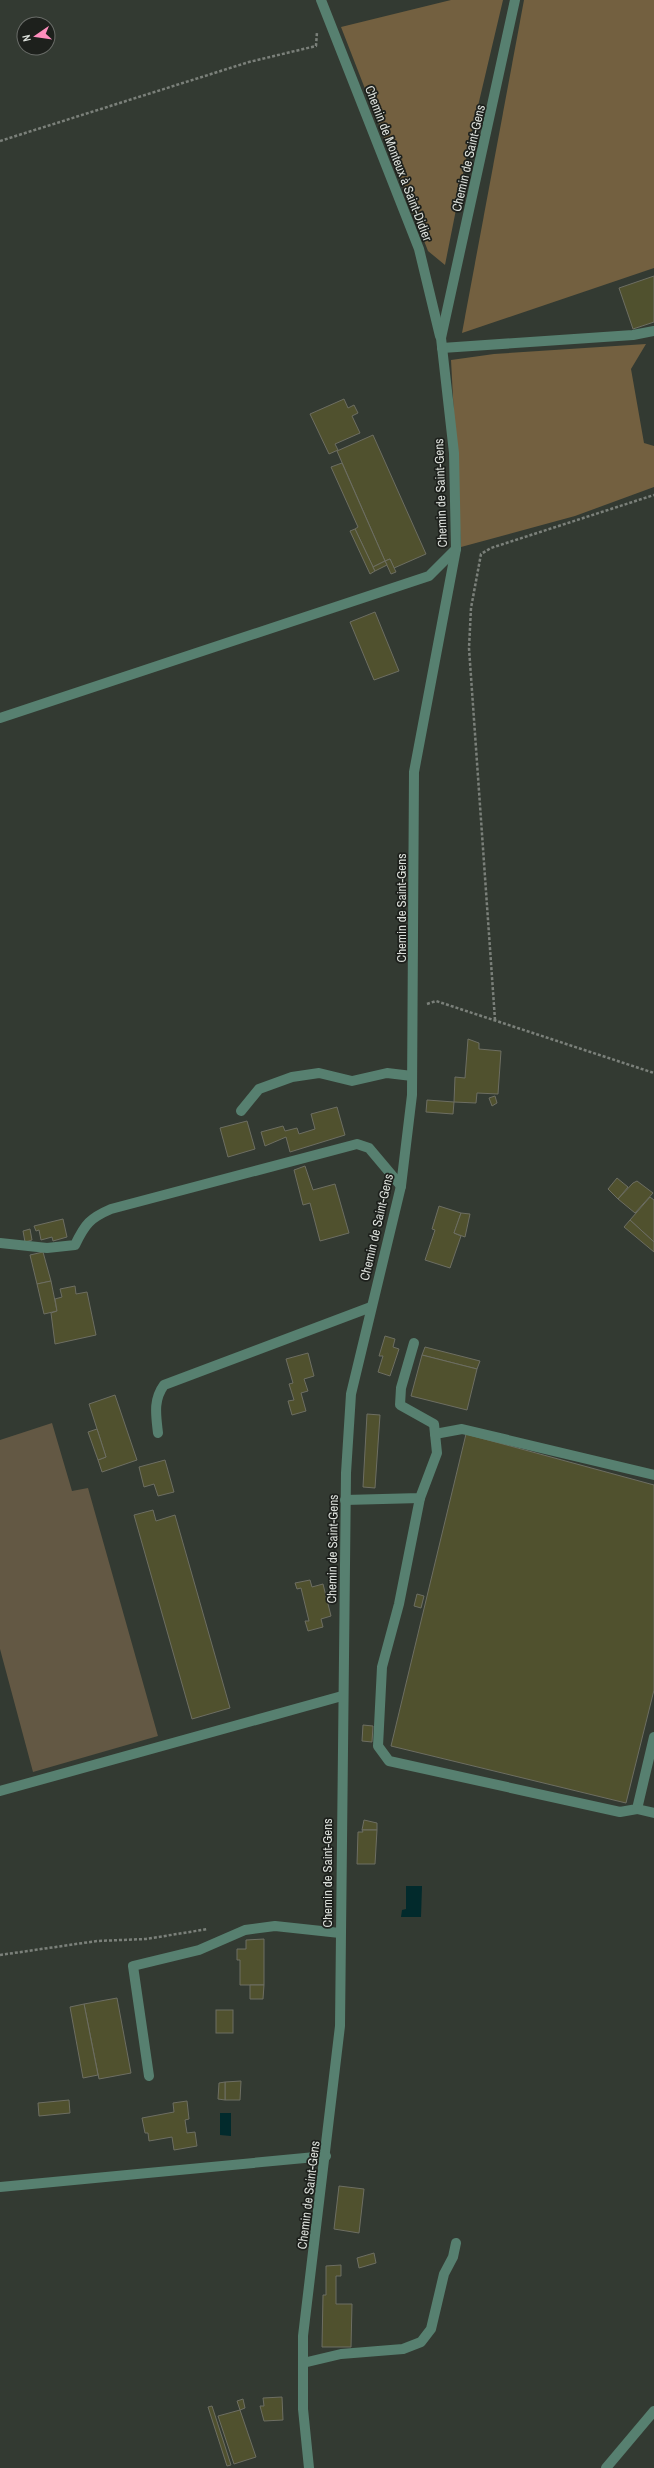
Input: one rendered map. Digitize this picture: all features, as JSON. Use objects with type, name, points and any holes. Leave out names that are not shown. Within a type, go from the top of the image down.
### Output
[{"type":"street","name":"Chemin de Monteux à Saint-Didier","points":[[321,0],[419,249],[441,343]]},
{"type":"street","name":"Chemin de Saint-Gens","points":[[309,2468],[303,2408],[303,2336],[326,2156],[340,2026],[345,1500],[351,1394],[401,1186],[412,1076],[414,772],[456,549],[454,453],[441,343],[515,0]]},
{"type":"street","points":[[441,343],[633,335],[654,331]]},
{"type":"street","points":[[0,718],[429,576],[456,549]]},
{"type":"street","points":[[241,1112],[259,1089],[292,1077],[319,1072],[352,1081],[387,1073],[412,1076]]},
{"type":"street","points":[[0,1243],[47,1248],[75,1245],[84,1226],[95,1216],[111,1208],[357,1144],[369,1148],[401,1186]]},
{"type":"street","points":[[158,1433],[155,1410],[157,1395],[164,1385],[371,1308]]},
{"type":"street","points":[[414,1343],[401,1388],[400,1404],[434,1424],[437,1453],[420,1498],[399,1604],[382,1667],[378,1746],[389,1761],[620,1812],[637,1810],[654,1813]]},
{"type":"street","points":[[435,1434],[462,1429],[654,1475]]},
{"type":"street","points":[[345,1500],[420,1498]]},
{"type":"street","points":[[0,1791],[342,1696]]},
{"type":"street","points":[[637,1810],[654,1737]]},
{"type":"street","points":[[148,2076],[133,1966],[199,1950],[245,1930],[275,1926],[340,1933]]},
{"type":"street","points":[[0,2187],[326,2156]]},
{"type":"street","points":[[303,2363],[341,2354],[403,2349],[421,2342],[431,2329],[444,2274],[453,2257],[456,2243]]},
{"type":"street","points":[[606,2468],[654,2411]]},
{"type":"path","points":[[0,141],[249,62],[316,46],[317,31]]},
{"type":"path","points":[[495,1020],[469,648],[471,608],[481,554],[491,548],[654,495]]},
{"type":"path","points":[[413,1009],[436,1001],[654,1073]]},
{"type":"path","points":[[0,1955],[97,1941],[146,1939],[212,1928]]},
{"type":"shaded area","points":[[451,0],[503,0],[469,144],[445,265],[428,251],[341,27]]},
{"type":"shaded area","points":[[524,0],[654,0],[654,268],[462,333]]},
{"type":"shaded area","points":[[646,344],[631,369],[644,443],[654,446],[654,487],[575,516],[461,547],[451,360],[494,354]]},
{"type":"shaded area","points":[[52,1423],[72,1491],[88,1488],[158,1736],[33,1772],[0,1649],[0,1440]]},
{"type":"water","points":[[406,1886],[422,1886],[421,1917],[401,1917],[402,1910],[406,1909]]},
{"type":"water","points":[[220,2113],[231,2113],[231,2136],[220,2135]]},
{"type":"building","points":[[654,276],[654,322],[633,329],[619,288]]},
{"type":"building","points":[[344,399],[348,408],[354,405],[358,413],[352,416],[360,433],[335,444],[338,450],[329,454],[310,414]]},
{"type":"building","points":[[373,435],[426,554],[394,568],[390,559],[385,561],[337,451]]},
{"type":"building","points":[[342,463],[385,561],[373,567],[355,529],[358,527],[331,467]]},
{"type":"building","points":[[355,529],[375,571],[370,574],[350,531]]},
{"type":"building","points":[[390,559],[396,572],[391,574],[385,561]]},
{"type":"building","points":[[385,561],[387,565],[375,571],[373,567]]},
{"type":"building","points":[[375,612],[399,671],[374,680],[350,622]]},
{"type":"building","points":[[468,1039],[479,1043],[479,1049],[501,1051],[498,1094],[477,1093],[476,1103],[454,1102],[455,1077],[465,1078]]},
{"type":"building","points":[[495,1096],[497,1103],[492,1106],[489,1098]]},
{"type":"building","points":[[427,1100],[454,1102],[453,1114],[426,1112]]},
{"type":"building","points":[[337,1107],[345,1135],[290,1152],[286,1137],[265,1146],[261,1132],[283,1126],[285,1131],[297,1128],[299,1134],[315,1129],[311,1114]]},
{"type":"building","points":[[247,1121],[255,1149],[228,1157],[220,1128]]},
{"type":"building","points":[[305,1166],[313,1190],[335,1184],[349,1233],[320,1241],[310,1203],[303,1205],[294,1170]]},
{"type":"building","points":[[617,1178],[628,1187],[618,1199],[608,1189]]},
{"type":"building","points":[[637,1181],[653,1193],[635,1213],[618,1199],[633,1183]]},
{"type":"building","points":[[650,1197],[654,1200],[654,1242],[630,1220]]},
{"type":"building","points":[[439,1206],[461,1213],[454,1233],[461,1236],[450,1268],[425,1260],[435,1230],[432,1229]]},
{"type":"building","points":[[461,1213],[470,1214],[465,1237],[454,1233]]},
{"type":"building","points":[[63,1219],[67,1237],[53,1241],[52,1237],[41,1240],[39,1230],[36,1231],[34,1226]]},
{"type":"building","points":[[630,1220],[654,1242],[654,1252],[624,1227]]},
{"type":"building","points":[[30,1229],[32,1240],[25,1242],[23,1231]]},
{"type":"building","points":[[43,1252],[51,1281],[37,1284],[30,1255]]},
{"type":"building","points":[[51,1281],[57,1311],[44,1314],[37,1284]]},
{"type":"building","points":[[75,1286],[76,1294],[87,1292],[96,1335],[55,1344],[51,1313],[57,1311],[55,1299],[62,1297],[60,1289]]},
{"type":"building","points":[[385,1336],[395,1339],[393,1347],[399,1349],[390,1376],[378,1372],[383,1356],[379,1356]]},
{"type":"building","points":[[425,1347],[480,1361],[477,1369],[422,1355]]},
{"type":"building","points":[[308,1353],[314,1376],[304,1379],[308,1391],[301,1393],[306,1411],[292,1415],[288,1401],[294,1400],[289,1384],[293,1383],[286,1359]]},
{"type":"building","points":[[422,1355],[477,1369],[467,1410],[411,1396]]},
{"type":"building","points":[[115,1395],[137,1460],[102,1472],[98,1460],[106,1457],[89,1404]]},
{"type":"building","points":[[367,1414],[380,1415],[375,1488],[363,1487]]},
{"type":"building","points":[[97,1429],[106,1457],[98,1460],[88,1432]]},
{"type":"building","points":[[466,1434],[654,1485],[654,1690],[626,1803],[391,1746]]},
{"type":"building","points":[[165,1460],[174,1492],[158,1496],[154,1484],[144,1487],[139,1467]]},
{"type":"building","points":[[153,1510],[156,1521],[175,1515],[230,1708],[192,1719],[134,1515]]},
{"type":"building","points":[[310,1580],[312,1587],[323,1584],[331,1616],[321,1619],[323,1627],[308,1631],[305,1621],[309,1621],[301,1588],[297,1589],[295,1583]]},
{"type":"building","points":[[417,1594],[424,1596],[421,1608],[414,1606]]},
{"type":"building","points":[[363,1725],[373,1726],[372,1742],[362,1741]]},
{"type":"building","points":[[364,1820],[377,1823],[377,1830],[362,1830]]},
{"type":"building","points":[[362,1830],[377,1830],[375,1864],[357,1864],[358,1832],[363,1832]]},
{"type":"building","points":[[264,1939],[264,1985],[240,1985],[240,1960],[237,1960],[237,1949],[246,1949],[246,1940]]},
{"type":"building","points":[[250,1985],[264,1985],[263,1999],[250,1999]]},
{"type":"building","points":[[117,1998],[131,2073],[99,2079],[84,2004]]},
{"type":"building","points":[[84,2004],[98,2075],[83,2078],[70,2007]]},
{"type":"building","points":[[216,2010],[233,2010],[233,2033],[216,2033]]},
{"type":"building","points":[[241,2081],[240,2100],[225,2100],[225,2082]]},
{"type":"building","points":[[225,2082],[225,2100],[218,2099],[219,2083]]},
{"type":"building","points":[[69,2100],[70,2113],[39,2116],[38,2103]]},
{"type":"building","points":[[187,2101],[189,2119],[185,2120],[187,2133],[195,2132],[197,2146],[174,2150],[172,2137],[149,2141],[148,2133],[145,2133],[142,2118],[174,2112],[173,2103]]},
{"type":"building","points":[[339,2186],[364,2189],[359,2233],[334,2229]]},
{"type":"building","points":[[374,2253],[376,2263],[359,2268],[357,2258]]},
{"type":"building","points":[[341,2265],[341,2276],[336,2276],[336,2304],[352,2304],[351,2347],[322,2347],[323,2295],[326,2295],[326,2266]]},
{"type":"building","points":[[282,2397],[283,2420],[264,2421],[260,2406],[264,2406],[263,2398]]},
{"type":"building","points":[[243,2399],[245,2408],[240,2410],[237,2401]]},
{"type":"building","points":[[212,2406],[231,2465],[227,2466],[208,2407]]},
{"type":"building","points":[[240,2410],[256,2457],[234,2464],[218,2416]]}]
